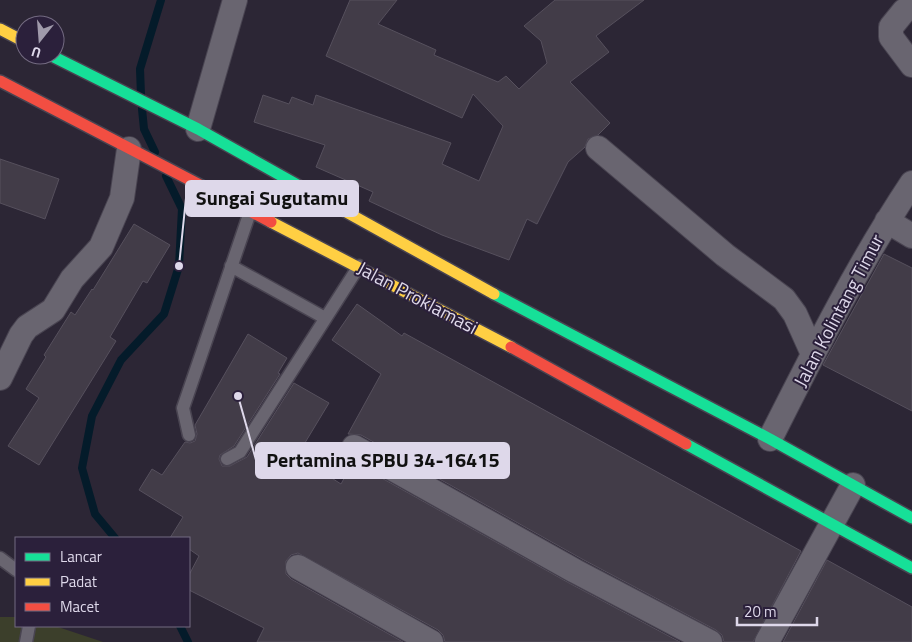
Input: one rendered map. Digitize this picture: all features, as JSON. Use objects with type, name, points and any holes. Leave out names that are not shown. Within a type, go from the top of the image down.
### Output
[{"type":"street","points":[[188,125],[235,0]]},
{"type":"street","points":[[912,6],[904,11],[890,27],[892,37],[912,65]]},
{"type":"street","points":[[0,29],[15,37]]},
{"type":"street","name":"Jalan Proklamasi","points":[[65,63],[188,125],[470,281],[770,439],[912,518]]},
{"type":"street","name":"Jalan Proklamasi","points":[[0,81],[182,177],[359,266],[912,568]]},
{"type":"street","points":[[598,148],[725,256],[784,299],[795,314],[813,354]]},
{"type":"street","points":[[0,378],[21,335],[27,327],[53,310],[72,279],[101,247],[122,198],[134,151]]},
{"type":"street","name":"Jalan Kolintang Timur","points":[[770,439],[813,354],[887,221],[912,184]]},
{"type":"street","points":[[887,221],[912,236]]},
{"type":"street","points":[[354,447],[575,571],[710,642]]},
{"type":"street","points":[[767,642],[853,485]]},
{"type":"street","points":[[298,567],[431,642]]},
{"type":"lane","points":[[190,435],[183,408],[250,212]]},
{"type":"lane","points":[[231,266],[325,318]]},
{"type":"lane","points":[[228,459],[240,452],[359,266]]},
{"type":"lane","points":[[0,558],[15,569]]},
{"type":"lane","points":[[26,642],[29,627]]},
{"type":"green space","points":[[0,617],[15,617],[15,627],[58,627],[103,642],[0,642]]},
{"type":"building","points":[[350,0],[397,0],[378,24],[436,50],[434,55],[498,82],[506,76],[519,89],[547,63],[541,41],[524,26],[555,0],[644,0],[596,36],[609,52],[570,82],[610,123],[598,135],[588,139],[585,147],[568,162],[537,224],[527,219],[509,260],[442,235],[369,201],[373,192],[316,167],[325,145],[254,122],[263,95],[289,104],[292,97],[313,105],[316,95],[451,143],[442,164],[479,181],[503,126],[473,94],[462,118],[326,56]]},
{"type":"building","points":[[0,159],[59,179],[45,219],[0,203]]},
{"type":"building","points":[[134,224],[170,245],[147,283],[143,281],[110,337],[116,341],[39,465],[8,446],[39,398],[26,389],[46,357],[44,355],[71,312],[75,315],[93,290]]},
{"type":"building","points":[[884,254],[912,268],[912,411],[823,365]]},
{"type":"building","points":[[357,304],[402,336],[404,333],[801,551],[753,642],[724,642],[722,635],[716,630],[582,559],[361,435],[348,434],[381,374],[332,340]]},
{"type":"building","points":[[248,334],[287,358],[278,373],[280,374],[234,446],[220,455],[219,459],[222,466],[230,466],[247,457],[294,383],[329,403],[297,456],[341,484],[353,462],[569,583],[680,642],[445,642],[443,635],[438,630],[298,553],[291,555],[286,561],[286,574],[291,579],[403,642],[257,642],[264,628],[190,591],[190,573],[199,556],[190,550],[190,537],[171,537],[183,517],[139,490],[152,469],[162,475],[185,442],[195,441],[197,434],[195,425]]},
{"type":"building","points":[[827,560],[912,607],[912,642],[783,642]]},
{"type":"waterway","points":[[141,95],[140,69],[161,0]]},
{"type":"waterway","points":[[142,109],[144,129],[155,152]]},
{"type":"waterway","points":[[114,537],[95,514],[82,468],[92,416],[121,360],[164,314],[179,266],[182,209],[166,176]]},
{"type":"waterway","points":[[180,627],[188,642]]},
{"type":"traffic: fast","points":[[65,62],[198,129],[303,188]]},
{"type":"traffic: fast","points":[[494,294],[770,439],[912,518]]},
{"type":"traffic: fast","points":[[686,444],[912,568]]},
{"type":"traffic: slow","points":[[0,29],[15,37]]},
{"type":"traffic: slow","points":[[303,188],[494,294]]},
{"type":"traffic: slow","points":[[271,222],[511,347]]},
{"type":"traffic: jam","points":[[0,81],[271,222]]},
{"type":"traffic: jam","points":[[511,347],[686,444]]},
{"type":"place","name":"Sungai Sugutamu","points":[[179,266]]},
{"type":"place","name":"Pertamina SPBU 34-16415","points":[[238,396]]}]
